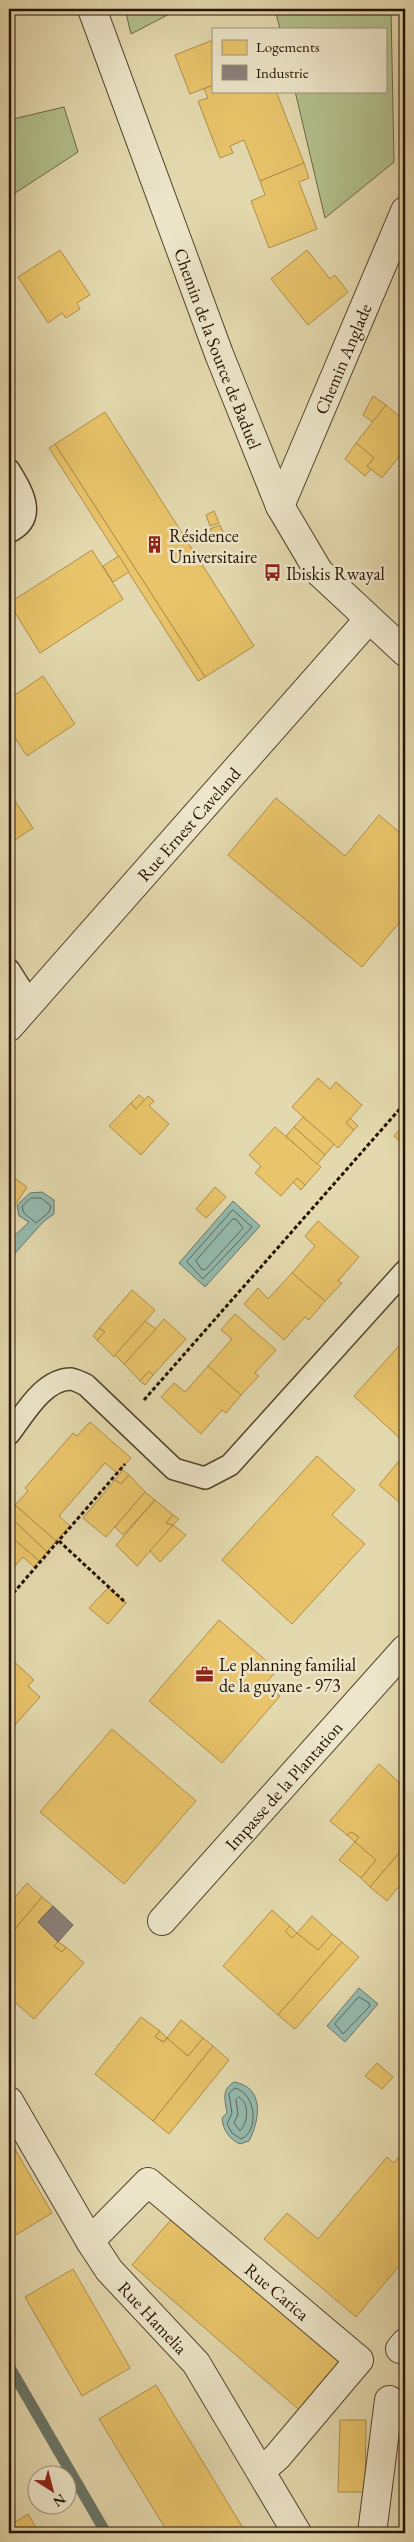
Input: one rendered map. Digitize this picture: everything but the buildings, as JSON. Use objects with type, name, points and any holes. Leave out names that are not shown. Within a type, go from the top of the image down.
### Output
[{"type":"street","name":"Chemin de la Source de Baduel","points":[[92,9],[219,354],[280,506],[319,572],[405,652]]},
{"type":"street","name":"Chemin Anglade","points":[[280,506],[405,211]]},
{"type":"street","name":"Rue Ernest Caveland","points":[[9,1027],[369,620]]},
{"type":"street","name":"Impasse de la Plantation","points":[[162,1921],[405,1649]]},
{"type":"street","name":"Rue Hamelia","points":[[9,2101],[90,2242],[109,2270],[196,2363],[262,2470],[297,2533]]},
{"type":"street","name":"Rue Carica","points":[[90,2242],[148,2182],[359,2360],[277,2456],[262,2470]]},
{"type":"street","points":[[372,2533],[389,2400]]},
{"type":"lane","points":[[9,470],[25,495],[25,515],[14,530],[9,532]]},
{"type":"lane","points":[[9,970],[30,1004]]},
{"type":"lane","points":[[9,1434],[42,1393],[54,1383],[72,1379],[86,1385],[174,1468],[205,1478],[230,1464],[405,1271]]},
{"type":"path","points":[[125,1421],[405,1103]]},
{"type":"path","points":[[9,1598],[145,1441]]},
{"type":"path","points":[[59,1540],[126,1603]]},
{"type":"green space","points":[[125,9],[179,9],[131,34]]},
{"type":"green space","points":[[275,9],[391,9],[394,162],[325,218],[295,92],[386,92],[386,28],[280,28]]},
{"type":"green space","points":[[64,107],[78,152],[9,197],[9,120]]},
{"type":"water","points":[[42,1192],[54,1200],[54,1214],[44,1221],[9,1260],[9,1241],[29,1222],[19,1216],[17,1205],[30,1193]]},
{"type":"water","points":[[233,1201],[260,1226],[205,1287],[179,1263]]},
{"type":"water","points":[[359,1988],[378,2004],[345,2042],[327,2026]]},
{"type":"water","points":[[234,2082],[244,2085],[251,2090],[257,2106],[256,2124],[253,2133],[249,2141],[240,2144],[227,2134],[222,2118],[227,2113],[225,2100],[227,2088]]},
{"type":"waterway","points":[[9,2366],[106,2533]]},
{"type":"place","name":"Résidence Universitaire","points":[[155,545]]},
{"type":"place","name":"Ibiskis Rwayal","points":[[272,573]]},
{"type":"place","name":"Le planning familial de la guyane - 973","points":[[205,1674]]}]
